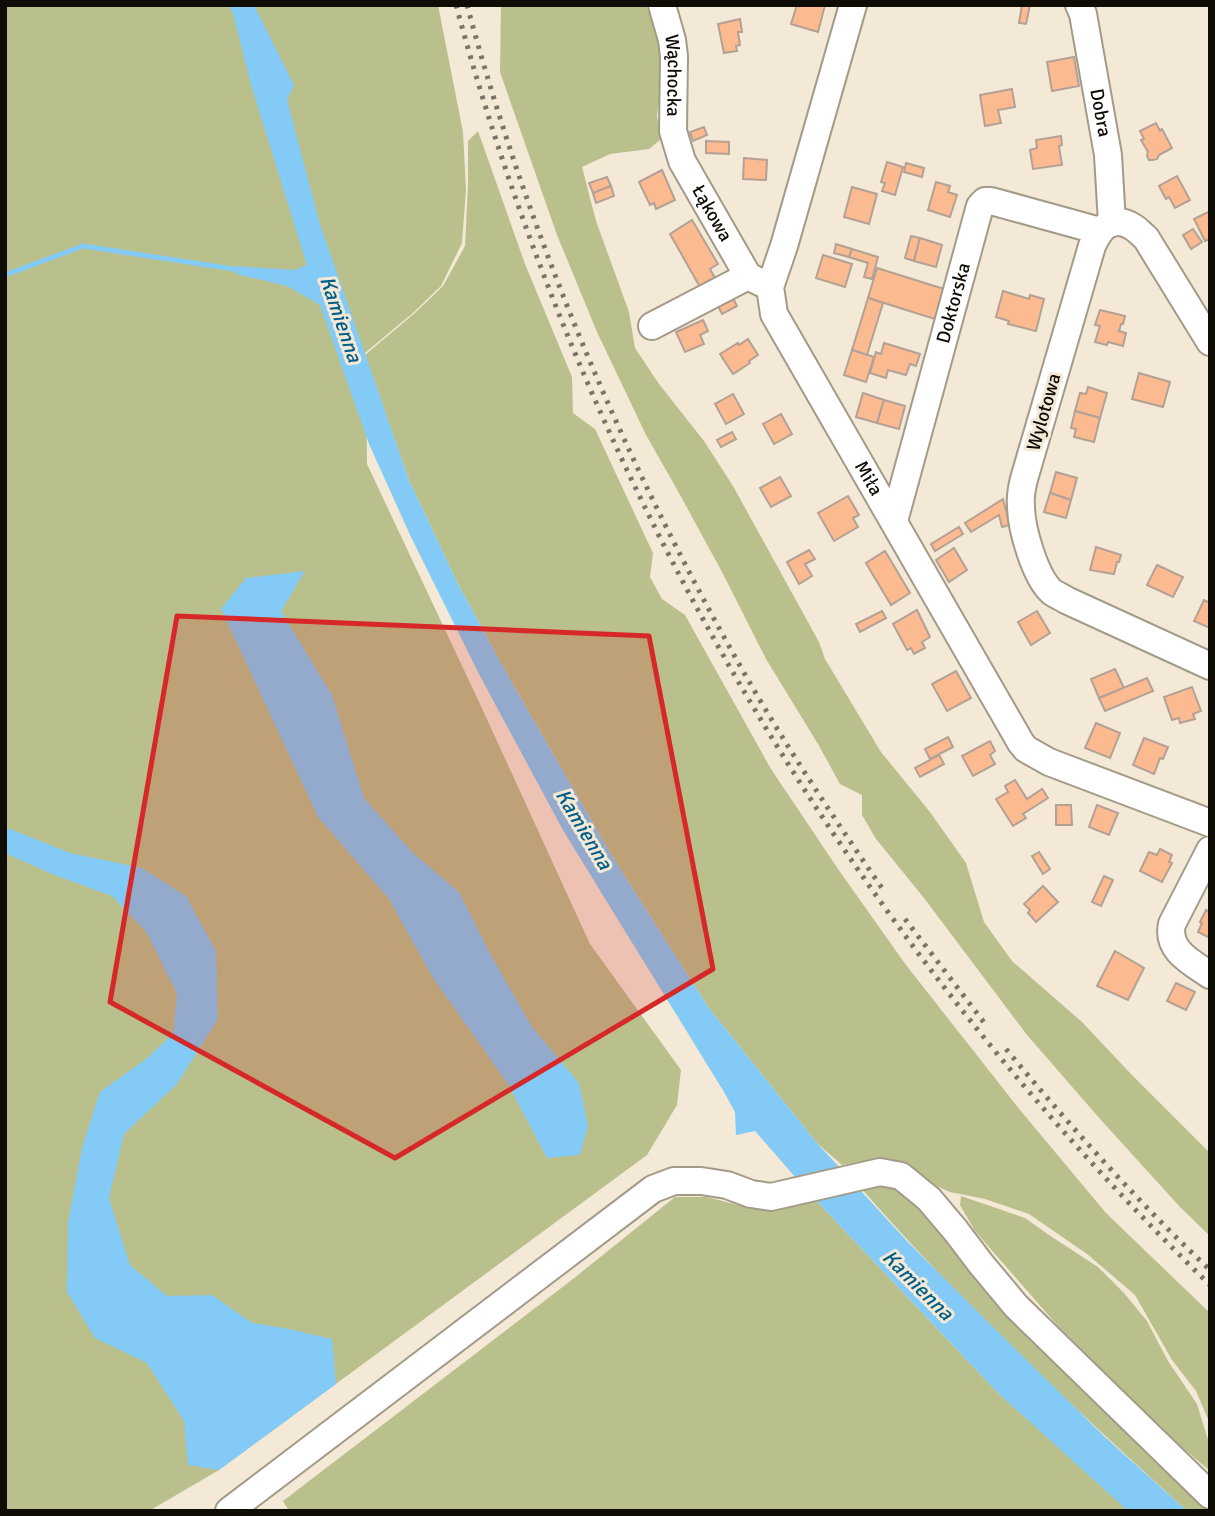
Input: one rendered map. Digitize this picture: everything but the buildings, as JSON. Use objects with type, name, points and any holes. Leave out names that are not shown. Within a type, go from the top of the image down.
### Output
[{"type":"street","name":"Wąchocka","points":[[662,5],[674,55],[673,131],[677,148]]},
{"type":"street","points":[[652,326],[759,281],[784,246],[853,5]]},
{"type":"street","name":"Dobra","points":[[1079,5],[1083,14],[1108,155],[1106,227]]},
{"type":"street","name":"Łąkowa","points":[[677,148],[682,161],[759,281]]},
{"type":"street","name":"Doktorska","points":[[894,521],[980,206],[985,201],[991,201],[1106,227]]},
{"type":"street","points":[[1106,227],[1122,223],[1133,227],[1150,243],[1210,342]]},
{"type":"street","name":"Wylotowa","points":[[1106,227],[1092,246],[1024,478],[1021,505],[1023,524],[1037,568],[1043,582],[1052,592],[1210,666]]},
{"type":"street","name":"Miła","points":[[759,281],[775,314],[1021,743],[1026,749],[1049,762],[1210,824]]},
{"type":"street","points":[[1210,850],[1171,924],[1173,943],[1185,958],[1210,975]]},
{"type":"street","points":[[229,1511],[653,1189],[674,1181],[701,1181],[771,1197],[880,1172],[901,1176],[929,1199],[1016,1306],[1210,1495]]},
{"type":"highlighted area","points":[[177,616],[649,636],[713,969],[395,1158],[110,1002]]},
{"type":"green space","points":[[5,5],[438,5],[463,132],[466,190],[462,243],[441,286],[365,355],[416,312],[443,286],[465,246],[468,141],[478,131],[525,264],[572,377],[573,413],[595,429],[653,553],[650,577],[662,599],[685,615],[771,769],[906,965],[1020,1110],[1106,1213],[1210,1313],[1210,1424],[1196,1391],[1172,1360],[1135,1295],[1087,1254],[1029,1214],[985,1199],[950,1192],[927,1182],[897,1163],[869,1160],[842,1165],[817,1143],[708,1007],[612,856],[458,584],[409,480],[366,358],[367,464],[590,944],[681,1070],[677,1105],[647,1155],[219,1470],[149,1511],[5,1511]]},
{"type":"green space","points":[[501,5],[649,5],[665,64],[657,115],[660,140],[649,149],[610,154],[582,167],[596,221],[629,312],[635,348],[659,384],[704,441],[733,486],[819,642],[825,659],[881,752],[930,812],[966,863],[984,922],[1012,961],[1082,1022],[1210,1153],[1210,1236],[1180,1207],[1027,1035],[876,839],[862,815],[862,795],[840,784],[766,659],[722,572],[646,435],[597,332],[557,235],[500,72]]},
{"type":"green space","points":[[894,1182],[1210,1505],[1210,1511],[1187,1511],[1102,1433],[978,1313],[860,1187]]},
{"type":"green space","points":[[810,1194],[998,1393],[1130,1511],[289,1511],[283,1501],[573,1279],[675,1197],[707,1197],[750,1208],[786,1206]]},
{"type":"green space","points":[[961,1196],[1025,1218],[1098,1267],[1124,1293],[1147,1321],[1168,1361],[1197,1404],[1210,1446],[1209,1470],[1172,1439],[1057,1325],[975,1231],[960,1205]]},
{"type":"water","name":"Kamienna","points":[[228,5],[254,5],[294,85],[287,100],[320,224],[409,480],[458,584],[612,856],[708,1007],[817,1143],[906,1240],[1105,1437],[1187,1511],[1128,1511],[998,1393],[810,1194],[755,1131],[736,1135],[735,1112],[724,1092],[564,832],[480,676],[411,537],[369,444],[320,305],[287,286],[236,274],[236,266],[294,270],[307,265],[251,85],[233,13]]},
{"type":"water","points":[[305,571],[281,611],[332,695],[364,798],[414,854],[459,892],[532,1027],[579,1083],[588,1126],[580,1155],[547,1158],[508,1084],[433,978],[389,899],[318,817],[221,609],[246,578]]},
{"type":"water","points":[[5,827],[70,853],[142,868],[186,896],[216,951],[218,1019],[177,1084],[124,1134],[109,1198],[130,1265],[167,1296],[212,1295],[252,1323],[332,1339],[336,1384],[219,1470],[188,1465],[184,1421],[147,1363],[95,1338],[67,1292],[68,1223],[82,1148],[100,1092],[146,1059],[173,1034],[177,994],[147,933],[112,896],[5,853]]},
{"type":"waterway","points":[[5,275],[83,246],[240,270]]},
{"type":"railway","points":[[456,5],[511,185],[578,361],[657,531],[747,696],[847,854],[958,1005],[1079,1149],[1210,1285]]},
{"type":"railway","points":[[467,5],[518,174],[548,256],[580,338],[652,499],[751,685],[806,775],[884,891]]},
{"type":"railway","points":[[905,919],[986,1025]]},
{"type":"railway","points":[[1006,1049],[1105,1162],[1210,1270]]}]
